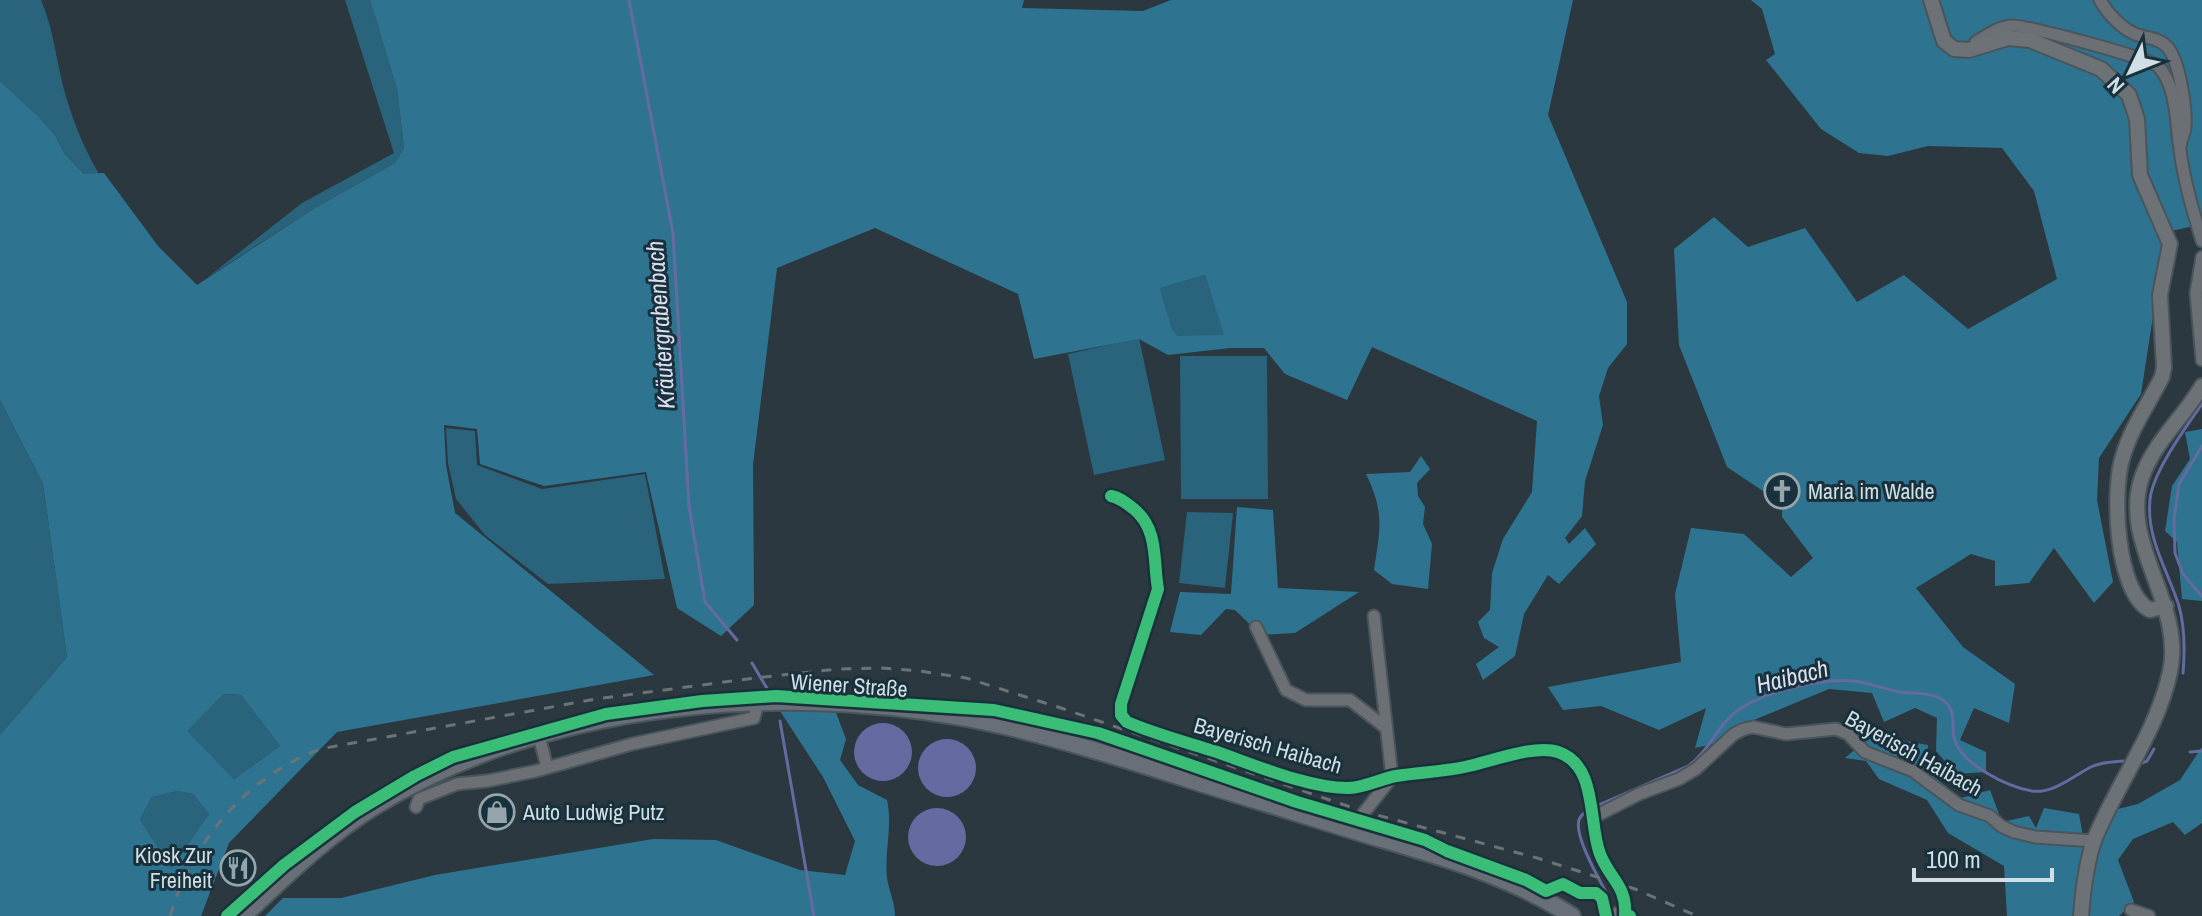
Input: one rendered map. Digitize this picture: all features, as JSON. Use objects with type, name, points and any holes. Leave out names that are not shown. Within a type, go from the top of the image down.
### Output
[{"type":"main road","points":[[1931,0],[1941,34],[1948,45],[1961,51],[2008,38],[2030,40],[2101,69],[2122,86],[2134,105],[2140,175],[2170,244],[2160,295],[2164,367],[2162,377],[2123,454],[2118,490],[2119,543],[2122,563],[2140,602],[2150,610],[2166,606]]},
{"type":"main road","points":[[2081,916],[2094,841],[2147,733],[2171,671],[2172,639],[2166,606],[2140,534],[2138,490],[2154,452],[2202,386]]},
{"type":"main road","name":"Wiener Straße","points":[[243,916],[296,866],[359,816],[451,766],[539,736],[658,712],[758,703],[828,703],[903,709],[1004,726],[1111,755],[1497,876],[1543,897],[1572,916]]},
{"type":"street","points":[[2100,0],[2112,16],[2131,32],[2155,38],[2166,45],[2171,53],[2184,110],[2185,130],[2180,145]]},
{"type":"street","points":[[1978,48],[1976,42],[2003,28],[2029,27],[2146,59],[2159,67],[2168,83],[2186,186],[2202,241]]},
{"type":"street","points":[[2202,257],[2196,293],[2202,360]]},
{"type":"street","name":"Bayerisch Haibach","points":[[1111,496],[1120,498],[1139,514],[1150,530],[1158,589],[1121,704],[1124,719],[1131,724],[1323,785],[1345,788],[1367,786],[1392,777],[1465,767],[1537,750],[1557,751],[1576,765],[1587,785],[1600,855],[1623,890],[1627,915],[1609,916]]},
{"type":"street","points":[[1354,831],[1359,819],[1392,777],[1374,616]]},
{"type":"street","points":[[1256,627],[1286,690],[1306,700],[1350,700],[1385,727]]},
{"type":"street","points":[[416,807],[419,799],[457,784],[487,781],[632,744],[754,718],[758,703]]},
{"type":"street","name":"Bayerisch Haibach","points":[[1591,815],[1679,779],[1696,769],[1734,734],[1744,729],[1753,727],[1786,734],[1836,729],[1848,734],[1865,752],[1913,771],[1959,805],[1979,811],[2014,832],[2048,839],[2094,841]]},
{"type":"street","points":[[539,736],[547,767]]},
{"type":"street","points":[[451,766],[457,784]]},
{"type":"street","points":[[2131,910],[2149,916]]},
{"type":"shaded area","points":[[0,0],[41,0],[70,109],[99,174],[84,174],[64,153],[55,135],[39,117],[0,81]]},
{"type":"shaded area","points":[[345,0],[370,0],[397,89],[404,148],[395,163],[313,209],[208,277],[302,203],[394,153]]},
{"type":"shaded area","points":[[370,0],[1024,0],[1022,8],[1143,11],[1171,0],[1573,0],[1548,115],[1627,302],[1627,344],[1608,368],[1599,396],[1603,425],[1585,481],[1582,516],[1565,538],[1569,544],[1585,528],[1596,544],[1559,584],[1548,575],[1524,614],[1515,656],[1483,680],[1476,664],[1499,647],[1484,638],[1478,622],[1490,610],[1492,573],[1503,539],[1532,492],[1537,421],[1372,347],[1347,400],[1285,374],[1264,348],[1230,348],[1168,355],[1139,339],[1034,359],[1018,294],[875,228],[777,268],[753,465],[754,605],[721,636],[677,608],[646,472],[544,486],[480,464],[477,429],[444,425],[446,465],[455,513],[654,675],[337,732],[229,843],[201,916],[0,916],[0,735],[67,657],[43,484],[0,400],[0,81],[39,117],[55,135],[64,153],[84,174],[104,173],[158,246],[197,285],[313,209],[395,163],[404,148],[397,89]],"holes":[[[1205,275],[1224,335],[1178,336],[1172,330],[1160,288]],[[224,694],[241,695],[280,746],[234,779],[187,731]],[[177,791],[193,794],[209,814],[171,869],[140,819],[152,797]]]},
{"type":"shaded area","points":[[1751,0],[2202,0],[2202,224],[2163,233],[2163,251],[2141,394],[2099,458],[2097,500],[2113,582],[2094,603],[2054,548],[2029,583],[1995,586],[1995,561],[1971,554],[1916,588],[1963,647],[2015,684],[2009,723],[1974,708],[1960,740],[1986,752],[1986,772],[1956,774],[1936,751],[1937,718],[1915,708],[1884,722],[1872,693],[1829,689],[1727,731],[1713,744],[1695,748],[1706,708],[1659,730],[1601,706],[1563,710],[1548,687],[1681,662],[1675,594],[1691,528],[1744,534],[1791,577],[1813,558],[1782,517],[1783,483],[1763,491],[1727,467],[1679,345],[1674,249],[1714,217],[1748,247],[1805,228],[1857,302],[1904,275],[1968,329],[2057,279],[2034,191],[2002,148],[1928,146],[1888,156],[1859,153],[1821,129],[1766,60],[1775,54],[1762,9]]},
{"type":"shaded area","points":[[1205,275],[1225,336],[1178,336],[1172,331],[1160,288]]},
{"type":"shaded area","points":[[1139,338],[1165,460],[1094,475],[1068,354]]},
{"type":"shaded area","points":[[1180,356],[1267,356],[1268,499],[1181,499]]},
{"type":"shaded area","points":[[0,400],[43,484],[67,657],[0,735]]},
{"type":"shaded area","points":[[446,428],[475,431],[477,465],[542,489],[645,474],[665,579],[548,584],[485,535],[456,499],[448,463]]},
{"type":"shaded area","points":[[2202,429],[2202,601],[2182,599],[2177,542],[2165,531],[2172,486],[2190,459],[2185,432]]},
{"type":"shaded area","points":[[1421,456],[1430,469],[1417,483],[1418,496],[1425,507],[1423,524],[1432,544],[1428,589],[1392,584],[1374,570],[1379,521],[1376,500],[1366,474],[1410,472]]},
{"type":"shaded area","points":[[1237,507],[1273,510],[1278,588],[1359,592],[1295,633],[1261,635],[1235,610],[1226,609],[1201,635],[1170,632],[1180,592],[1231,594]]},
{"type":"shaded area","points":[[1187,512],[1233,513],[1225,588],[1179,583]]},
{"type":"shaded area","points":[[224,694],[241,695],[280,746],[234,779],[186,731]]},
{"type":"shaded area","points":[[835,710],[846,739],[840,760],[858,785],[887,800],[887,878],[895,916],[265,916],[283,898],[341,898],[435,875],[653,839],[716,840],[800,870],[845,875],[855,841],[823,777],[780,711]]},
{"type":"shaded area","points":[[883,723],[904,731],[912,752],[904,773],[883,781],[862,773],[854,752],[862,731]]},
{"type":"shaded area","points":[[1872,735],[1928,745],[1927,771],[1961,798],[1990,790],[2002,822],[2029,816],[2036,828],[2044,808],[2079,814],[2083,836],[2096,846],[2114,810],[2138,804],[2180,780],[2202,747],[2202,823],[2185,835],[2173,822],[2133,839],[2118,860],[2134,902],[2119,916],[2007,916],[2004,866],[1948,833],[1927,800],[1879,779],[1866,761],[1845,758]]},
{"type":"shaded area","points":[[947,739],[968,747],[976,768],[968,789],[947,797],[926,789],[918,768],[926,747]]},
{"type":"shaded area","points":[[177,791],[193,794],[209,814],[171,870],[140,819],[152,797]]},
{"type":"shaded area","points":[[937,808],[958,816],[966,837],[958,858],[937,866],[916,858],[908,837],[916,816]]},
{"type":"waterway","name":"Kräutergrabenbach","points":[[629,0],[673,233],[689,506],[705,602],[737,640]]},
{"type":"waterway","points":[[2183,673],[2181,614],[2151,528],[2150,500],[2163,464],[2202,404]]},
{"type":"waterway","name":"Haibach","points":[[2202,446],[2179,484],[2174,519],[2175,553],[2183,574],[2202,596]]},
{"type":"waterway","name":"Kräutergrabenbach","points":[[752,663],[768,690]]},
{"type":"waterway","name":"Haibach","points":[[1594,807],[1688,766],[1731,716],[1756,700],[1823,682],[1853,681],[1941,699],[1950,708],[1954,738],[1965,757],[1986,773],[2022,789],[2048,790],[2093,766],[2123,761]]},
{"type":"waterway","name":"Kräutergrabenbach","points":[[780,721],[814,916]]},
{"type":"waterway","name":"Haibach","points":[[2142,763],[2147,761],[2154,749]]},
{"type":"waterway","name":"Haibach","points":[[2190,752],[2202,751]]},
{"type":"waterway","name":"Haibach","points":[[1587,810],[1579,820],[1580,836],[1607,894]]},
{"type":"railway","points":[[170,916],[193,862],[226,815],[269,776],[320,749],[596,699],[755,678],[838,669],[881,668],[966,678],[1362,811],[1537,858],[1635,889],[1697,916]]},
{"type":"cycle path","points":[[1111,496],[1134,509],[1148,526],[1154,546],[1158,589],[1121,704],[1121,715],[1127,722],[1281,775],[1334,787],[1349,788],[1396,776],[1460,768],[1538,750],[1558,752],[1571,759],[1586,782],[1600,854],[1623,896],[1625,914],[1630,916]]},
{"type":"cycle path","points":[[227,916],[284,865],[355,812],[453,757],[606,714],[702,701],[776,696],[994,710],[1098,733],[1297,802],[1425,840],[1546,891],[1563,884],[1580,893],[1596,893],[1602,898],[1606,916]]},
{"type":"place","name":"Maria im Walde","points":[[1782,491]]},
{"type":"place","name":"Auto Ludwig Putz","points":[[497,812]]},
{"type":"place","name":"Kiosk Zur Freiheit","points":[[238,868]]}]
